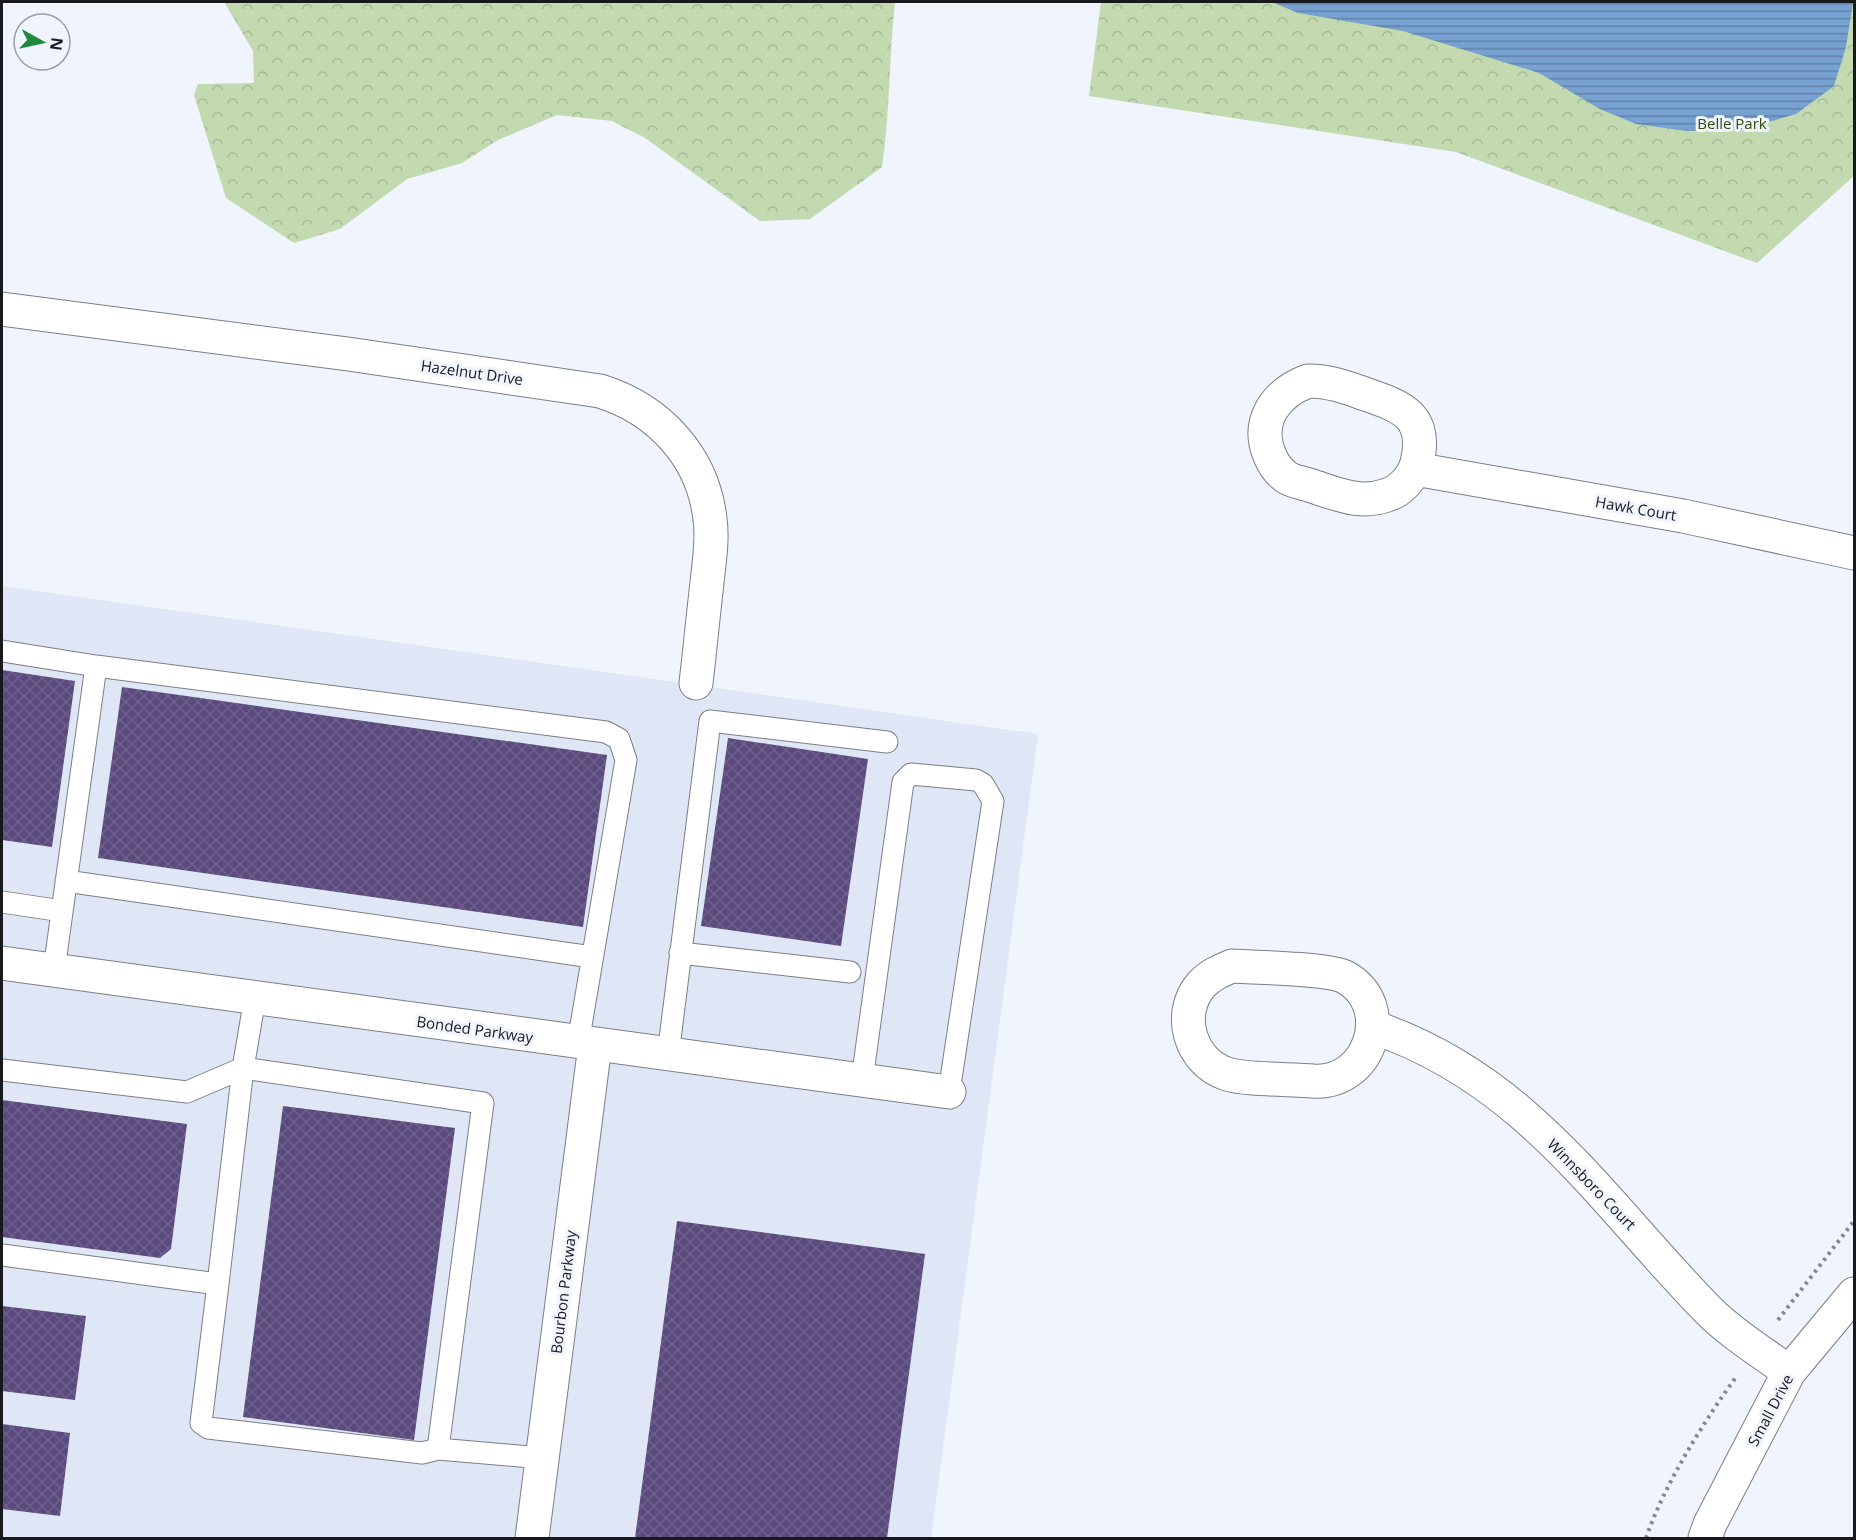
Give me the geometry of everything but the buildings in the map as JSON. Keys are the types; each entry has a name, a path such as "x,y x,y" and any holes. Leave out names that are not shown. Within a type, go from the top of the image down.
{"street":[{"name":"Hazelnut Drive","path":"2,309 348,354 600,391 633,403 659,421 671,434 693,465 708,504 711,545 696,683"},
{"path":"1308,381 1325,381 1400,406 1412,417 1419,434 1420,451 1415,469 1405,484 1390,495 1373,500 1354,499 1286,478 1274,465 1266,448 1265,429 1269,412 1278,398 1292,387 1308,381"},
{"name":"Hawk Court","path":"1415,469 1683,516 1854,553"},
{"name":"Bonded Parkway","path":"2,963 949,1092"},
{"path":"1232,966 1344,976 1359,987 1369,1002 1373,1027 1372,1039 1364,1055 1353,1069 1337,1078 1319,1081 1228,1074 1212,1066 1198,1054 1190,1037 1188,1019 1191,1001 1201,985 1215,973 1232,966"},
{"name":"Winnsboro Court","path":"1373,1027 1438,1053 1469,1072 1521,1111 1612,1203 1710,1313 1789,1372"},
{"name":"Bourbon Parkway","path":"532,1539 586,1044"},
{"name":"Small Drive","path":"1706,1539 1710,1524 1789,1372 1854,1294"}],"lane":[{"path":"2,651 96,666 606,732 619,739 626,760 592,957 586,1044"},
{"path":"54,970 96,666"},
{"path":"668,1055 710,721 887,742"},
{"path":"862,1080 903,782 910,774 976,780 983,784 993,801 949,1092"},
{"path":"66,881 592,957"},
{"path":"2,902 62,911"},
{"path":"680,953 850,972"},
{"path":"255,998 243,1068 201,1423 208,1428 422,1454 438,1449 542,1458"},
{"path":"2,1070 187,1092 243,1068 483,1103 438,1449"},
{"path":"2,1255 218,1284"}],"shaded area":[{"path":"2,586 1038,734 931,1538 2,1538"}],"green space":[{"path":"224,2 895,2 882,167 810,219 760,221 645,138 612,121 557,115 498,140 462,163 407,179 340,229 294,243 226,198 194,95 198,84 254,83 253,51"},
{"name":"Belle Park","path":"1101,2 1854,2 1854,176 1757,263 1456,152 1089,96"}],"water":[{"path":"1272,2 1853,2 1846,47 1834,86 1796,114 1745,129 1687,131 1636,124 1600,109 1539,73 1403,31 1298,13"}]}
